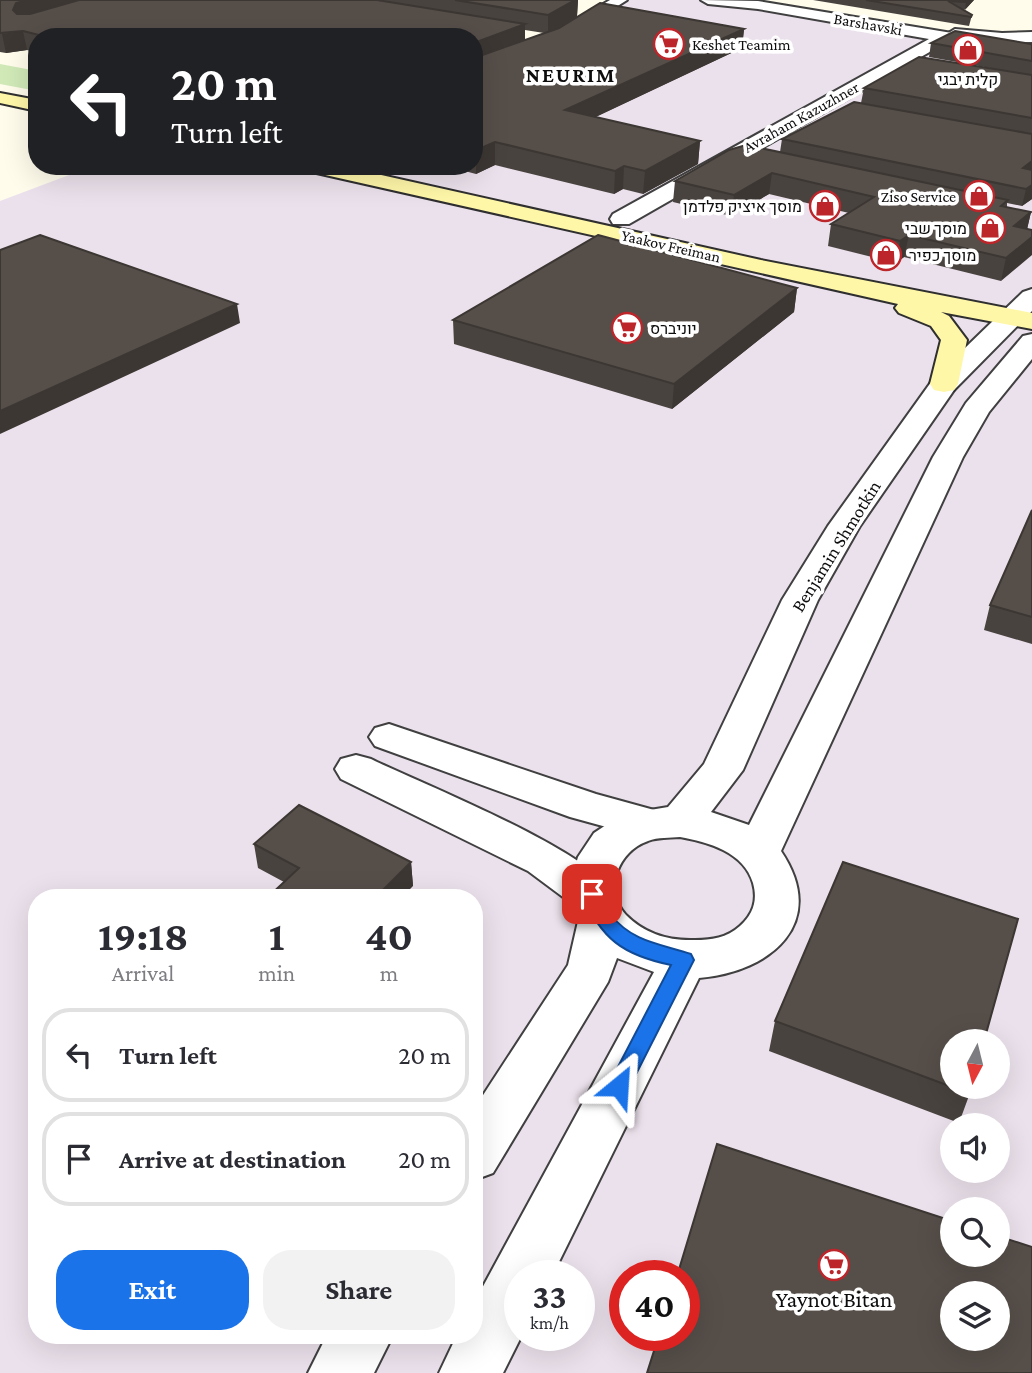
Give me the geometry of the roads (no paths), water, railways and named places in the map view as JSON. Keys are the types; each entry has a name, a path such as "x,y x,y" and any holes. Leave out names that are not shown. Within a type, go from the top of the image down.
{"main road":[{"path":"0,84 28,89"},
{"path":"0,98 28,104"},
{"name":"Yaakov Freiman","path":"353,175 859,290 1028,313"},
{"name":"Yaakov Freiman","path":"425,175 898,278 1028,313"},
{"path":"859,290 940,321 954,340 944,384"}],"street":[{"path":"483,57 534,38 597,0"},
{"path":"483,68 552,41 583,25 620,0"},
{"name":"Barshavski","path":"708,0 758,5 950,35"},
{"name":"Barshavski","path":"740,0 950,35"},
{"path":"950,35 1002,38 1031,45"},
{"name":"Avraham Kazuzhner","path":"621,219 950,35"},
{"path":"902,60 928,65"},
{"path":"825,104 851,109"},
{"path":"736,154 763,159"},
{"path":"758,852 948,457 1028,313"},
{"name":"Benjamin Shmotkin","path":"665,823 722,770 800,600 844,526 944,384 1028,313"},
{"path":"356,769 544,860 597,906 622,938 651,953 684,960 715,958 742,950 763,935 776,915 779,893 773,872 758,852 737,837 710,826 665,823 585,806 389,737"},
{"path":"483,1142 591,968 597,906 593,870 604,850 624,834 665,823"},
{"path":"529,1260 684,960"},
{"path":"470,1373 504,1308"},
{"path":"339,1373 357,1344"}],"place":[{"name":"Keshet Teamim","path":"669,44"},
{"name":"קלית יבגי","path":"968,50"},
{"name":"Ziso Service","path":"979,196"},
{"name":"מוסך איציק פלדמן","path":"825,206"},
{"name":"מוסך שבי","path":"990,228"},
{"name":"מוסך כפיר","path":"886,255"},
{"name":"יוניברס","path":"627,328"},
{"name":"Yaynot Bitan","path":"834,1265"}],"district":[{"name":"NEURIM","path":"571,75"}]}
